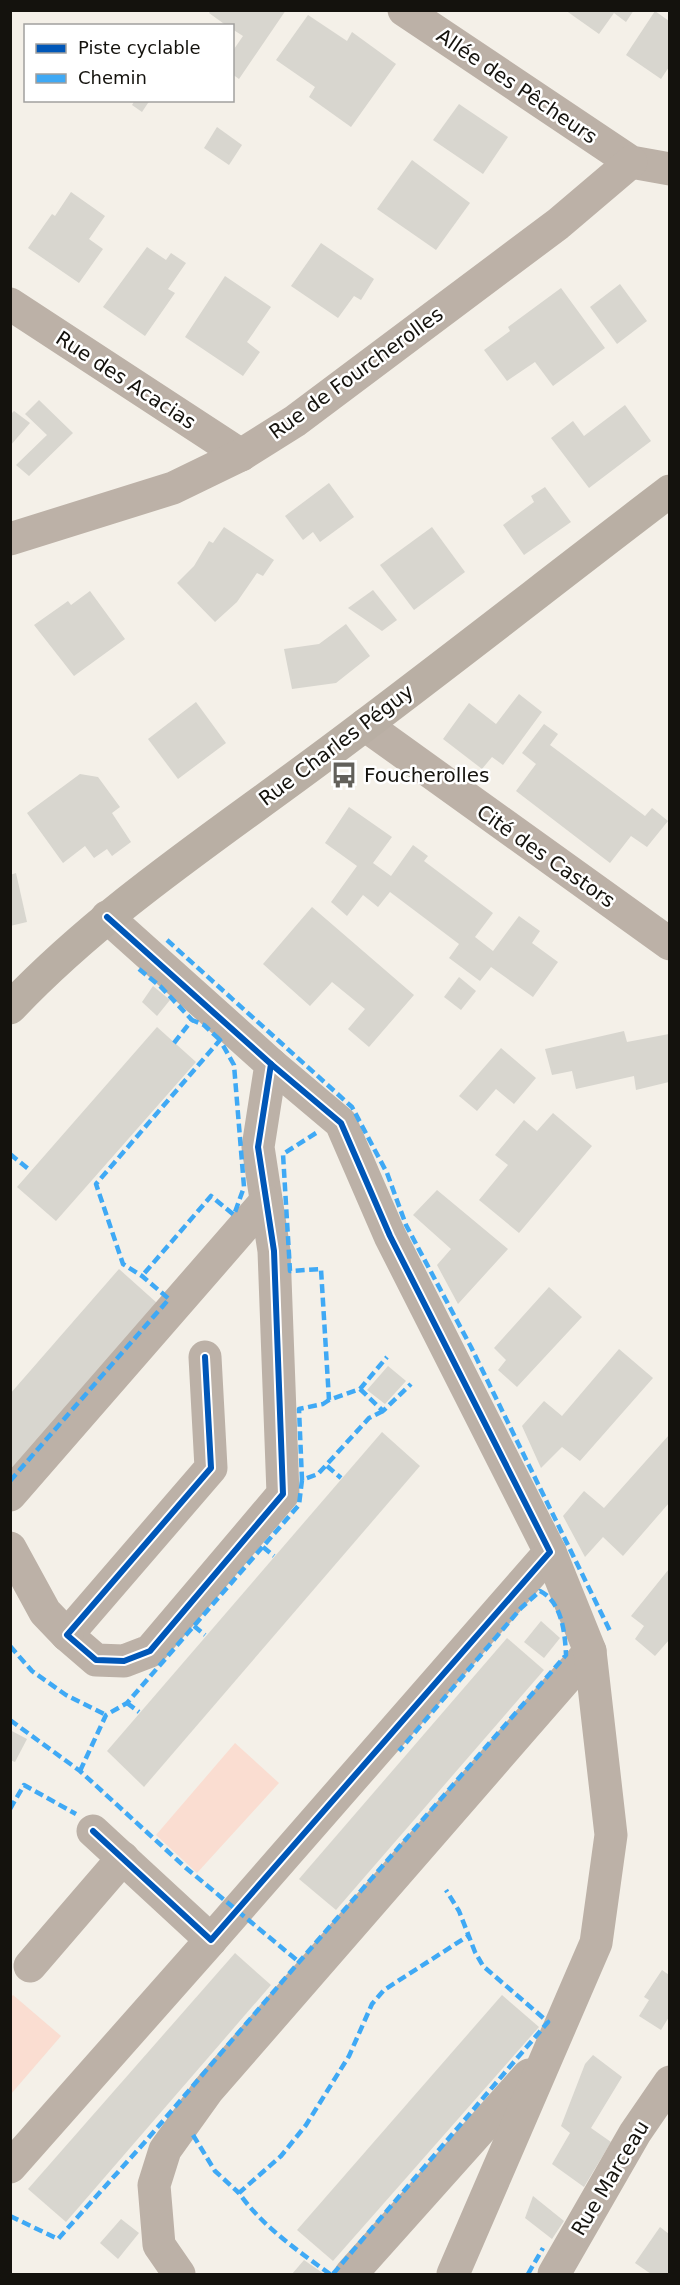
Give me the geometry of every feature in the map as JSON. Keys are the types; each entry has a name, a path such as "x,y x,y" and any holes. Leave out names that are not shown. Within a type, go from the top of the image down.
{"street":[{"name":"Allée des Pêcheurs","path":"404,10 631,162"},
{"path":"631,162 669,169"},
{"name":"Rue de Fourcherolles","path":"10,539 173,488 241,455 294,421 558,224 631,162"},
{"name":"Rue des Acacias","path":"10,304 241,455"},
{"name":"Rue Charles Péguy","path":"10,1008 34,982 107,917 365,725 669,491"},
{"name":"Cité des Castors","path":"365,725 669,945"},
{"path":"107,917 271,1064 341,1123 390,1236 550,1552 590,1652 611,1835 596,1943 453,2274"},
{"path":"10,1548 45,1612 67,1635 96,1660 124,1661 150,1651 282,1494 273,1251 258,1147 271,1064"},
{"path":"10,1495 266,1201"},
{"path":"67,1635 211,1468 205,1357"},
{"path":"10,2167 211,1941 550,1552"},
{"path":"179,2274 159,2245 154,2185 165,2150 208,2090 590,1652"},
{"path":"93,1832 211,1941"},
{"path":"30,1966 123,1858"},
{"path":"351,2274 549,2054"},
{"name":"Rue Marceau","path":"554,2274 635,2133 669,2082"}],"shaded area":[{"path":"235,1743 279,1783 197,1873 156,1835"},
{"path":"13,1995 61,2036 11,2094 10,1998"}],"building":[{"path":"211,10 286,10 239,79 234,75 234,49 243,36 234,30 234,24 224,24 209,13"},
{"path":"565,10 634,10 626,22 614,13 599,34"},
{"path":"655,11 669,21 669,67 661,79 626,55"},
{"path":"308,15 347,41 352,32 396,64 351,127 309,97 315,87 276,60"},
{"path":"134,102 149,102 142,112 132,105"},
{"path":"459,104 508,137 483,174 433,140"},
{"path":"217,127 242,145 229,165 204,148"},
{"path":"412,160 470,203 436,250 377,209"},
{"path":"71,192 105,216 89,239 103,249 79,283 28,248 52,214 55,216"},
{"path":"321,243 374,279 361,300 354,296 338,318 291,286"},
{"path":"147,247 166,260 171,253 186,263 168,289 175,293 145,336 103,307"},
{"path":"225,276 271,307 247,342 260,352 243,376 185,337"},
{"path":"620,284 647,321 617,344 590,307"},
{"path":"561,288 605,348 553,386 535,362 507,381 484,350 510,331 508,327"},
{"path":"39,400 73,433 29,476 16,465 47,435 25,414"},
{"path":"625,405 651,441 589,488 551,438 573,421 584,436"},
{"path":"14,411 30,423 10,446 10,415"},
{"path":"329,483 354,517 320,542 313,532 303,540 285,516"},
{"path":"545,487 571,522 524,555 503,525 534,502 531,496"},
{"path":"224,527 274,560 263,576 257,573 237,602 215,622 177,583 194,566 209,541 213,543"},
{"path":"432,527 465,572 414,610 380,565"},
{"path":"373,590 397,620 382,631 348,608"},
{"path":"90,591 125,639 74,676 34,625 68,601 71,605"},
{"path":"346,624 370,656 336,683 292,689 284,649 319,644"},
{"path":"519,694 542,712 503,765 492,757 482,769 443,739 469,703 496,724"},
{"path":"196,702 226,743 178,779 148,739"},
{"path":"544,724 558,734 550,745 645,816 652,808 668,821 647,847 631,836 610,863 516,791 536,764 522,753"},
{"path":"80,774 98,777 120,807 112,813 131,842 112,856 107,849 94,858 85,846 63,863 27,813"},
{"path":"349,807 392,837 373,863 391,876 413,845 428,856 424,861 493,913 475,937 493,951 519,916 540,931 532,943 558,962 533,997 491,967 480,981 449,958 459,944 390,892 378,907 363,895 347,916 331,902 357,866 325,843"},
{"path":"16,873 27,922 10,926 10,875"},
{"path":"312,907 414,995 369,1047 348,1029 365,1009 332,982 310,1006 263,964"},
{"path":"459,977 476,991 461,1010 444,997"},
{"path":"153,986 170,1000 157,1016 142,1002"},
{"path":"157,1027 196,1062 56,1221 17,1187"},
{"path":"624,1031 627,1042 669,1034 669,1082 636,1090 634,1076 576,1089 572,1071 552,1075 545,1049"},
{"path":"501,1048 536,1078 514,1104 496,1089 477,1111 459,1096"},
{"path":"553,1113 592,1146 519,1233 479,1200 508,1165 495,1155 524,1120 537,1131"},
{"path":"437,1190 508,1249 458,1304 437,1265 451,1249 413,1215"},
{"path":"119,1269 157,1303 10,1472 10,1394"},
{"path":"549,1287 582,1317 517,1387 498,1370 506,1360 494,1348"},
{"path":"619,1349 653,1378 580,1461 562,1447 541,1468 522,1426 544,1401 562,1416"},
{"path":"388,1366 406,1381 385,1404 367,1390"},
{"path":"382,1432 420,1466 144,1787 107,1751"},
{"path":"669,1435 669,1503 623,1556 603,1537 585,1557 563,1516 584,1491 604,1508"},
{"path":"669,1569 669,1640 655,1656 635,1639 644,1626 631,1616"},
{"path":"541,1621 560,1638 544,1658 524,1642"},
{"path":"507,1638 544,1670 336,1910 299,1879"},
{"path":"10,1730 27,1739 15,1762 10,1760"},
{"path":"235,1953 271,1985 66,2222 28,2189"},
{"path":"662,1970 669,1975 669,2017 661,2030 639,2016 649,2000 644,1997"},
{"path":"502,1995 539,2027 333,2261 297,2230"},
{"path":"593,2055 622,2077 591,2128 611,2142 584,2187 552,2164 570,2133 561,2126 585,2064"},
{"path":"533,2196 564,2221 552,2239 525,2218"},
{"path":"121,2219 139,2233 118,2259 100,2243"},
{"path":"660,2227 669,2234 669,2274 651,2274 635,2263"},
{"path":"304,2260 324,2274 292,2274"}],"marked path":[{"path":"167,940 352,1107 387,1173 406,1225 471,1347 611,1633"},
{"path":"139,969 161,987 192,1020"},
{"path":"174,1043 192,1020 204,1025 220,1040"},
{"path":"10,1481 169,1299 142,1276 123,1264 96,1184 220,1040 234,1065 244,1187 234,1215 211,1196 142,1276"},
{"path":"316,1133 283,1154 290,1271 321,1269 329,1400 360,1389 387,1357"},
{"path":"10,1154 31,1171"},
{"path":"360,1389 383,1411 411,1384"},
{"path":"329,1400 323,1404 299,1409 302,1480 318,1474 369,1418 383,1411"},
{"path":"327,1466 341,1478"},
{"path":"80,1771 106,1715 127,1703 299,1505 302,1480"},
{"path":"263,1547 274,1556"},
{"path":"10,2216 58,2239 144,2143 566,1655 561,1619 558,1610 547,1596 540,1591 521,1608 399,1751"},
{"path":"194,1626 205,1635"},
{"path":"10,1646 32,1671 66,1695 106,1715"},
{"path":"127,1703 139,1712"},
{"path":"10,1720 80,1771 186,1868 299,1962"},
{"path":"10,1809 24,1785 76,1814"},
{"path":"333,2274 548,2022 483,1966 459,1911 446,1890"},
{"path":"330,2274 269,2227 239,2193 281,2156 306,2125 349,2056 372,2004 384,1990 468,1936"},
{"path":"193,2135 215,2171 239,2193"},
{"path":"528,2274 543,2248"}],"cycle path":[{"path":"107,917 271,1064 258,1147 274,1251 283,1494 150,1651 124,1661 96,1660 67,1635 211,1468 205,1357"},
{"path":"93,1831 211,1940 550,1552 390,1236 341,1123 271,1064"}],"place":[{"name":"Foucherolles","path":"344,775"}]}
